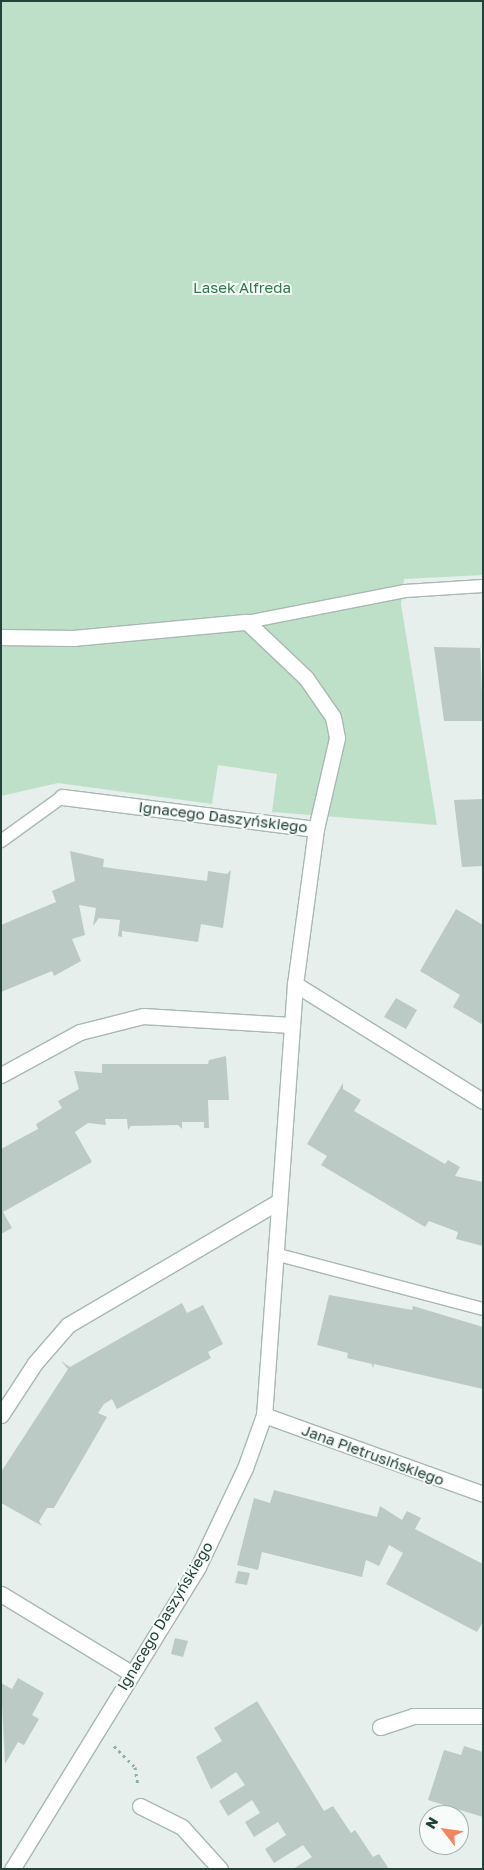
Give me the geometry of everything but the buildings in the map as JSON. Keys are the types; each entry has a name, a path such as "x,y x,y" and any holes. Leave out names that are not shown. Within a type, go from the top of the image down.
{"street":[{"path":"1,637 72,638 247,622 306,678 333,717 337,738 316,828"},
{"name":"Ignacego Daszyńskiego","path":"12,1869 198,1567 245,1468 264,1415 291,1025 316,828 62,797"},
{"path":"295,984 483,1100"},
{"path":"1,1075 80,1032 143,1016 291,1025"},
{"path":"1,1415 35,1363 68,1325 278,1202"},
{"name":"Jana Pietrusińskiego","path":"264,1415 483,1494"},
{"path":"1,1594 132,1673"},
{"path":"380,1727 413,1716 483,1716"},
{"path":"140,1806 182,1827 220,1869"}],"lane":[{"path":"247,622 406,591 483,586"},
{"path":"1,841 62,797"},
{"path":"275,1254 483,1309"}],"path":[{"path":"108,1740 135,1767"}],"green space":[{"name":"Lasek Alfreda","path":"1,1 483,1 483,575 404,579 401,604 437,825 272,812 277,774 218,765 212,804 58,783 1,796"}]}
